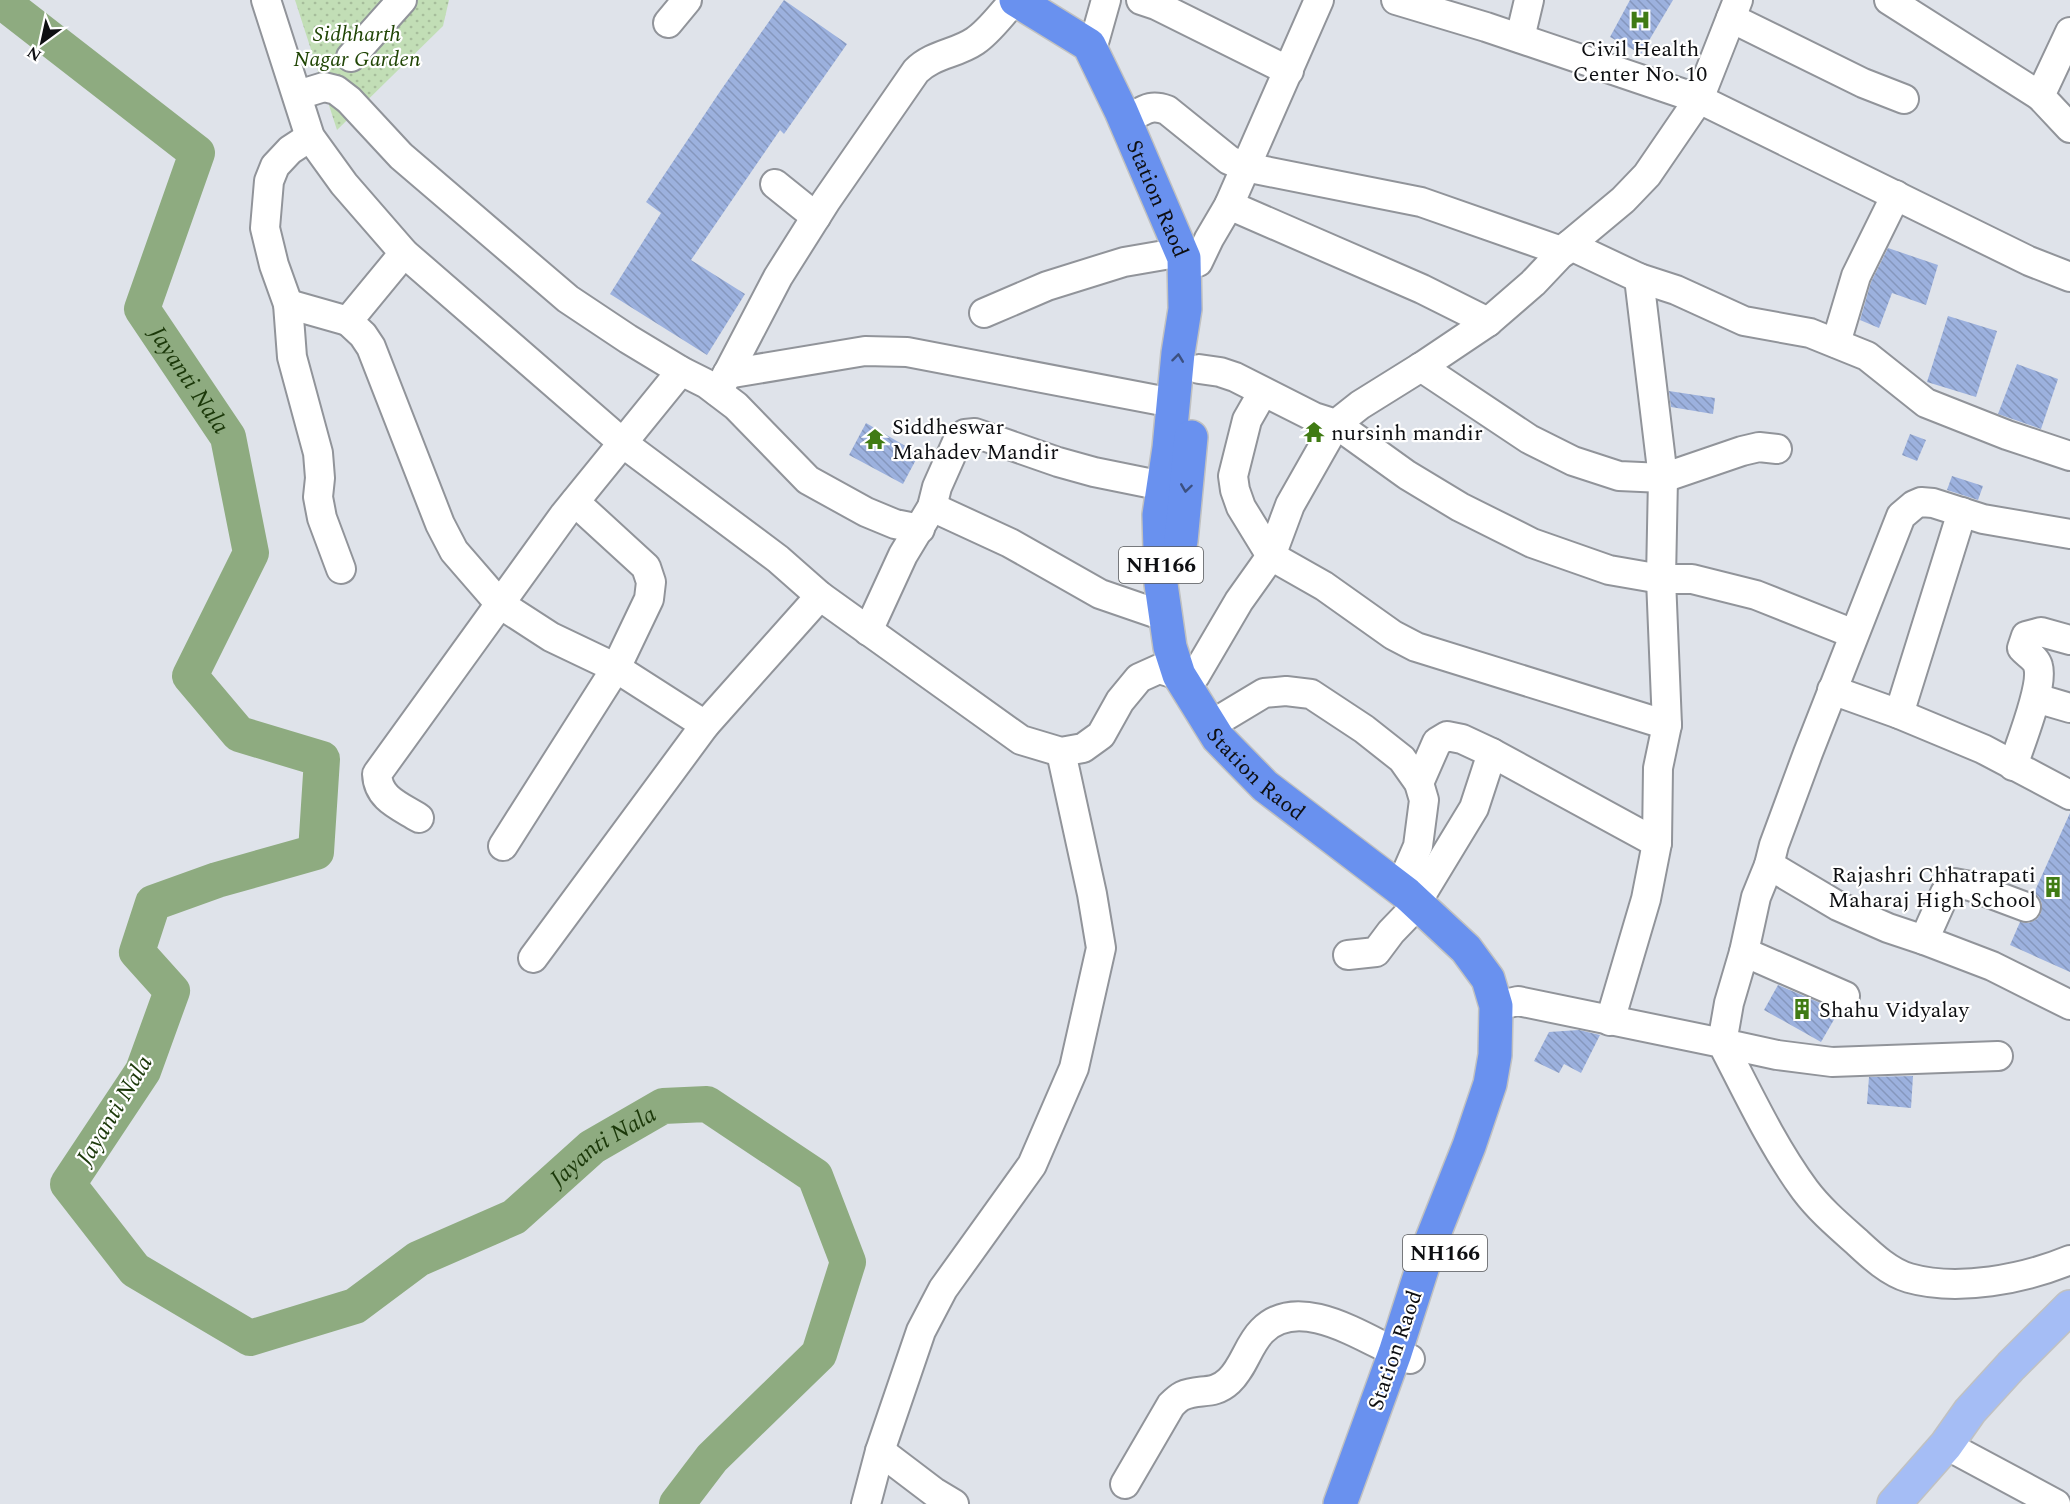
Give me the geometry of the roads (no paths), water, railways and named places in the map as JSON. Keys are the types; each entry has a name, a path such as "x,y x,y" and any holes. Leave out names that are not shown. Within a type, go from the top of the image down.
{"highway":[{"name":"Station Raod","path":"1016,0 1089,45 1190,257 1185,258 1185,309 1159,515 1161,584 1170,647 1187,675 1218,738 1265,786 1362,858 1416,891"},
{"name":"NH166","path":"1039,0 1095,39 1135,115 1190,257 1201,334 1182,513 1178,593 1187,675 1219,720 1271,775 1318,805 1494,958 1506,976 1507,1003"},
{"name":"Station Raod","path":"1340,1504 1403,1356 1430,1244 1469,1146 1490,1084 1507,1003"},
{"name":"NH166","path":"1360,1504 1403,1356"}],"main road":[{"path":"1894,1504 1946,1445 1970,1411 2070,1307"}],"street":[{"path":"266,0 310,136 344,184 404,253 624,444 778,559 820,596 1022,740 1061,752 1083,748 1101,735 1120,701 1139,678 1159,669 1187,675 1271,556 1290,505 1336,424 1360,405 1421,368 1488,322 1533,284 1567,249 1623,200 1647,175 1699,99 1734,9 1863,83 1904,99"},
{"path":"351,57 402,0"},
{"path":"668,23 687,0"},
{"path":"722,383 778,277 916,70 925,62 976,41 1016,0"},
{"path":"1095,39 1106,0"},
{"path":"1141,0 1156,5 1289,71"},
{"path":"984,313 1047,286 1124,262 1190,257 1209,239 1230,205 1319,0"},
{"path":"1396,0 1520,38 1699,99 2029,261 2070,277"},
{"path":"1520,38 1529,0"},
{"path":"1888,0 2040,96 2070,128"},
{"path":"2040,96 2070,32"},
{"path":"298,95 324,87 336,90 349,100 401,156 568,299 628,339 707,384 722,383 864,351 907,352 1173,403"},
{"path":"1135,115 1149,106 1158,106 1167,110 1229,160 1245,167 1421,202 1567,249 1676,290 1744,321 1810,333 1867,356 1926,403 2007,435 2070,456"},
{"path":"310,136 290,150 275,166 269,181 265,228 274,266 288,304 292,357 318,453 320,478 318,497 327,535 341,569"},
{"path":"775,184 816,217"},
{"path":"1836,343 1856,276 1896,195"},
{"path":"1230,205 1422,289 1488,322"},
{"path":"348,321 404,253"},
{"path":"1610,1021 1646,900 1657,843 1658,768 1667,725 1661,579 1663,478 1639,278"},
{"path":"288,304 348,321 363,335 371,347 444,533 454,551 500,604 551,637 616,668 705,725"},
{"path":"1421,368 1529,439 1573,461 1619,476 1663,478 1742,451 1759,447 1778,448"},
{"path":"1199,369 1220,372 1314,417 1336,424 1415,481 1460,507 1532,543 1609,570 1661,579 1692,579 1755,595 1854,634"},
{"path":"419,818 385,798 377,786 376,774 575,502 681,371"},
{"path":"722,383 736,406 808,480 866,512 895,524 926,518 1010,543 1100,594 1161,615 1167,620"},
{"path":"1263,392 1247,420 1233,476 1241,507 1271,556 1324,586 1394,635 1416,647 1667,725"},
{"path":"868,632 903,555 926,518 957,442 965,434 975,433 1094,472 1163,486"},
{"path":"503,846 616,668 649,598 651,582 646,567 575,502"},
{"path":"2070,534 1983,519 1933,503 1922,502 1907,510 1896,526 1832,690 1756,897 1744,952 1729,1003 1722,1043 1778,1149 1806,1191 1822,1210 1880,1263 1907,1278 1958,1284 1996,1281 2070,1260"},
{"path":"1899,714 1962,512"},
{"path":"533,958 705,725 820,596"},
{"path":"2013,766 2036,698 2038,666 2022,648 2026,636 2041,632 2070,640"},
{"path":"1832,690 1899,714 1983,749 2070,795"},
{"path":"1219,720 1264,693 1286,691 1311,694 1364,729 1402,759 1419,783 1424,800 1416,891"},
{"path":"2036,698 2070,708"},
{"path":"1419,783 1437,742 1447,736 1492,753 1657,843"},
{"path":"866,1504 880,1451 921,1331 943,1289 1032,1165 1074,1068 1101,948 1092,894 1061,752"},
{"path":"1348,955 1376,952 1391,932 1416,891 1457,837 1474,808 1492,753"},
{"path":"1422,824 1457,837"},
{"path":"1769,865 1838,906 1888,928 1992,966 2070,1005"},
{"path":"1924,940 1945,893 1954,883 1970,886 2026,907"},
{"path":"1744,952 1845,996"},
{"path":"1507,1003 1610,1021 1777,1055 1832,1062 1998,1056"},
{"path":"1125,1484 1171,1405 1181,1396 1212,1392 1232,1379 1259,1333 1269,1324 1280,1319 1309,1316 1358,1333 1403,1356"},
{"path":"1946,1445 2056,1504"},
{"path":"880,1451 934,1492 954,1504"}],"waterway":[{"name":"Jayanti Nala","path":"0,0 197,153 142,309 228,437 251,553 190,676 239,734 322,759 316,852 217,880 153,903 137,952 172,991 143,1071 68,1184 135,1270 250,1338 355,1306 418,1259 514,1217 592,1147 663,1106 707,1104 815,1176 848,1262 819,1354 712,1458 677,1504"}],"place":[{"name":"Civil Health Center No. 10","path":"1640,20"},
{"name":"nursinh mandir","path":"1314,432"},
{"name":"Siddheswar Mahadev Mandir","path":"875,439"},
{"name":"Rajashri Chhatrapati Maharaj High School","path":"2053,887"},
{"name":"Shahu Vidyalay","path":"1802,1009"}],"park label":[{"name":"Sidhharth Nagar Garden","path":"357,46"}]}
